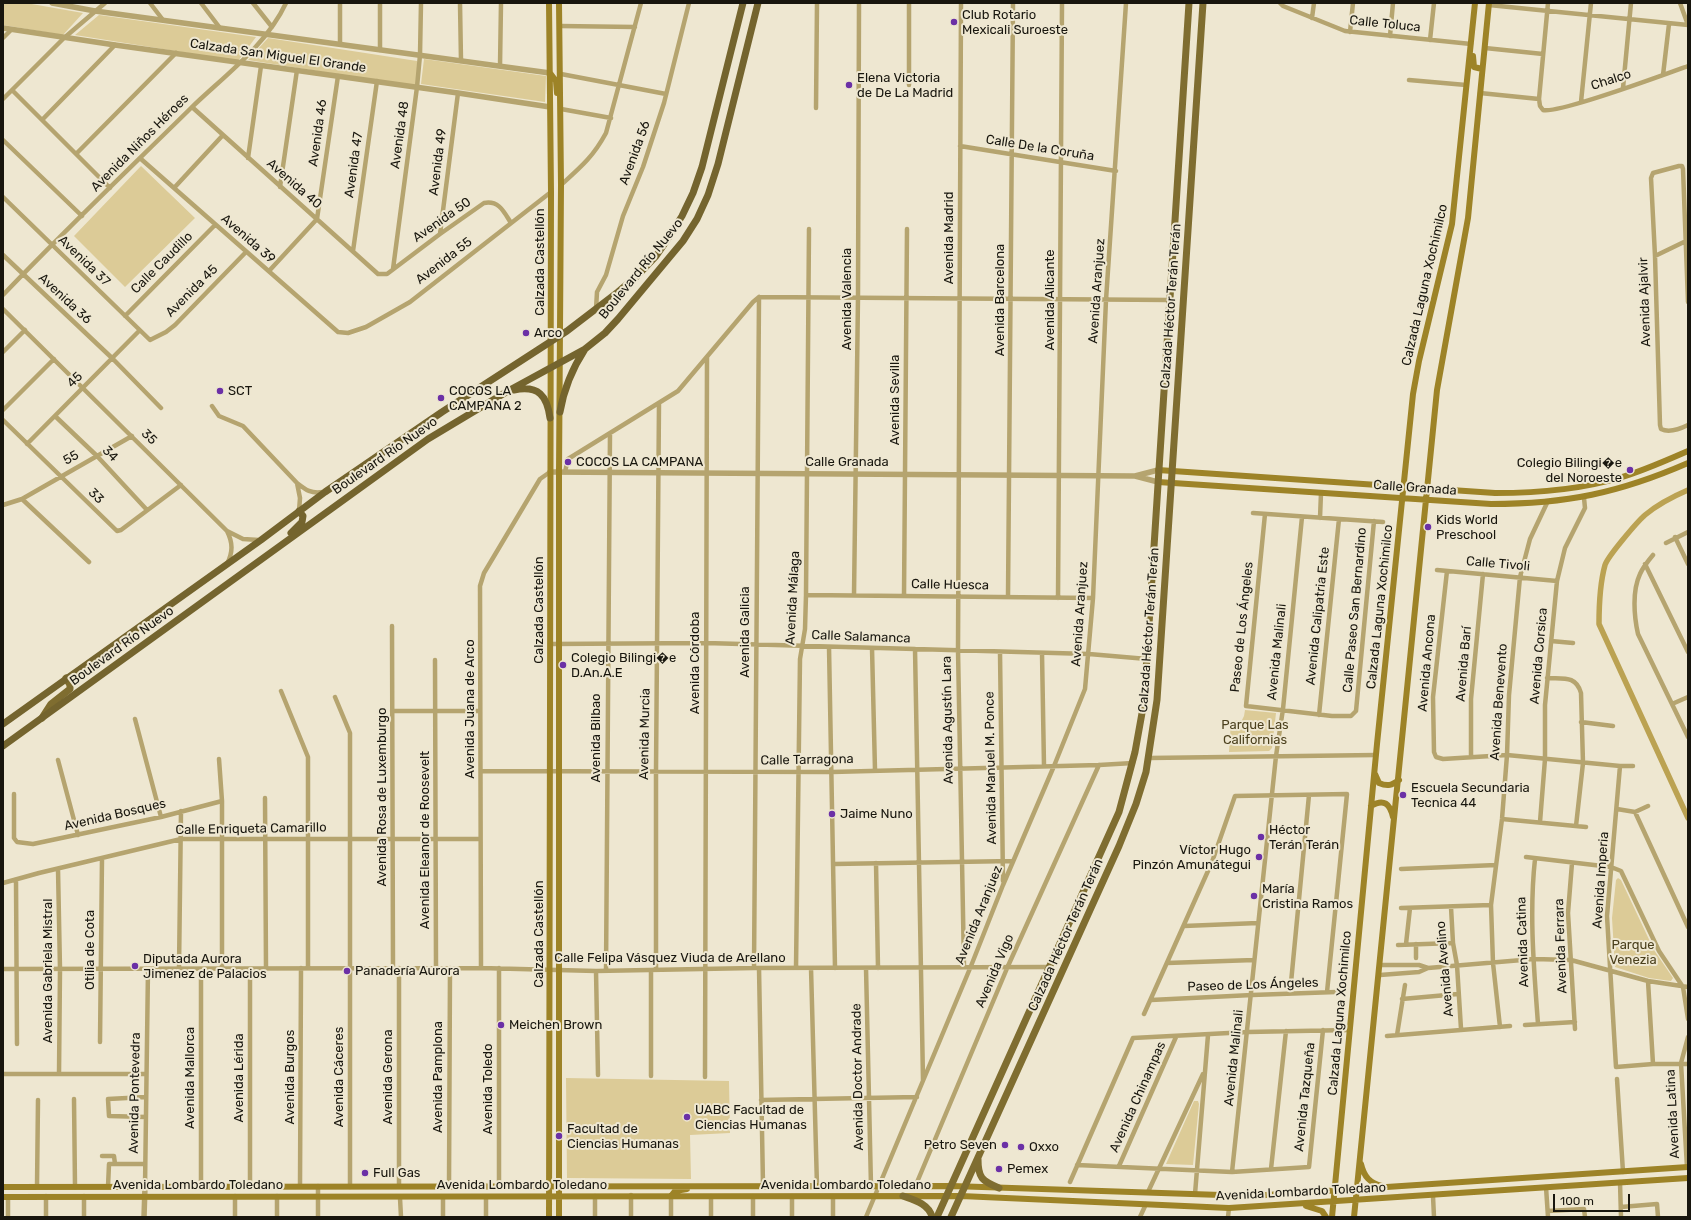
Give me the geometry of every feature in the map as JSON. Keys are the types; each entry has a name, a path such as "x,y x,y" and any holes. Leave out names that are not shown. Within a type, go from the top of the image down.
{"highway":[{"name":"Boulevard Río Nuevo","path":"3,724 261,540 325,492 436,416 560,335 596,309 637,276 656,256 682,216 693,193 702,167 743,3"},
{"name":"Boulevard Río Nuevo","path":"3,746 428,439 508,391 586,349 618,319 683,241 697,219 708,195 718,164 758,3"},
{"path":"560,412 566,385 586,349"},
{"path":"508,391 521,389 536,391 547,402 550,418"},
{"path":"286,542 302,522 303,516 299,511"}],"main road":[{"name":"Calzada Castellón","path":"549,3 551,192 549,1217"},
{"name":"Calzada Castellón","path":"559,3 561,74 560,412 562,472 560,644 559,1217"},
{"name":"Calzada Héctor Terán Terán","path":"937,1217 948,1196 1048,966 1119,812 1133,763 1144,702 1189,3"},
{"name":"Calzada Héctor Terán Terán","path":"951,1217 1119,846 1136,804 1149,758 1157,700 1170,484 1203,3"},
{"name":"Calzada Laguna Xochimilco","path":"1332,1217 1376,755 1416,377 1452,219 1475,3"},
{"name":"Calzada Laguna Xochimilco","path":"1354,1217 1380,975 1439,378 1468,218 1489,4"},
{"path":"1474,15 1476,27 1473,64 1475,68 1482,69"},
{"path":"550,73 556,81 561,106"},
{"path":"550,155 561,156"},
{"name":"Calle Granada","path":"1158,470 1495,493 1543,492 1592,485 1620,478 1646,469 1688,451"},
{"name":"Calle Granada","path":"1158,482 1170,484 1491,504 1547,503 1584,498 1642,482 1688,463"},
{"path":"40,719 51,704 70,689 70,685 66,678"},
{"path":"1375,774 1379,783 1385,786 1391,785 1399,780"},
{"path":"1371,806 1377,802 1384,803 1391,808 1394,823"},
{"path":"978,1157 979,1174 982,1180 999,1188"},
{"path":"1360,1159 1365,1176 1370,1181 1386,1187"},
{"name":"Avenida Lombardo Toledano","path":"3,1187 704,1185 964,1186 1251,1196 1687,1167"},
{"path":"1601,1183 1603,1178 1607,1176 1623,1172"},
{"path":"1548,1187 1573,1182 1576,1179 1577,1174"},
{"name":"Avenida Lombardo Toledano","path":"5,1197 277,1196 400,1198 559,1196 961,1196 1229,1208 1356,1201 1688,1178"},
{"path":"672,1196 673,1192 677,1190 696,1188 704,1185"},
{"path":"734,1196 759,1193 762,1191 763,1185"},
{"path":"631,1196 638,1193 655,1192 659,1186"},
{"path":"21,1187 21,1196"},
{"path":"1189,1206 1195,1194"},
{"path":"903,1196 921,1203 931,1213 932,1217"},
{"path":"1299,1204 1316,1208 1322,1211 1326,1217"}],"street":[{"name":"Calzada San Miguel El Grande","path":"52,3 95,11 550,73"},
{"path":"3,99 64,38 105,3"},
{"path":"150,3 163,20"},
{"path":"201,3 220,28"},
{"path":"253,3 272,27"},
{"name":"Avenida Niños Héroes","path":"3,295 192,107 239,63 267,34 286,3"},
{"path":"340,3 340,44"},
{"path":"380,3 380,50"},
{"name":"Avenida 48","path":"393,269 417,87 420,55 421,3"},
{"path":"460,3 460,61"},
{"path":"500,66 501,3"},
{"path":"561,184 587,162 597,150 606,133 641,3"},
{"name":"Avenida 56","path":"596,309 597,292 606,275 623,216 643,167 666,94 689,3"},
{"path":"816,108 817,3"},
{"name":"Avenida Valencia","path":"854,595 858,297 859,3"},
{"path":"909,3 909,85"},
{"name":"Avenida Madrid","path":"958,474 961,3"},
{"name":"Avenida Barcelona","path":"1008,597 1013,3"},
{"name":"Avenida Alicante","path":"1058,598 1062,3"},
{"name":"Avenida Aranjuez","path":"866,1217 1085,689 1093,598 1106,300 1116,171 1126,3"},
{"name":"Calle Toluca","path":"1280,3 1283,6 1350,32 1471,44"},
{"path":"1312,18 1314,3"},
{"path":"1350,32 1353,3"},
{"path":"1390,36 1393,3"},
{"path":"1430,40 1434,3"},
{"path":"1480,93 1539,99 1548,3"},
{"path":"1581,102 1591,3"},
{"path":"1623,88 1631,3"},
{"path":"1489,4 1688,25 1680,3"},
{"path":"1663,75 1668,24"},
{"path":"560,26 635,27"},
{"name":"Calzada San Miguel El Grande","path":"3,28 550,107"},
{"path":"3,38 11,30"},
{"path":"42,120 115,45"},
{"path":"1484,48 1543,54"},
{"path":"76,154 176,53"},
{"path":"248,158 261,66"},
{"name":"Chalco","path":"1539,99 1541,108 1549,110 1581,102 1688,66"},
{"path":"280,187 297,70"},
{"path":"561,74 620,84 666,94"},
{"name":"Avenida 46","path":"317,219 338,76"},
{"path":"1409,80 1466,85"},
{"name":"Avenida 47","path":"353,251 377,81"},
{"path":"12,90 110,188"},
{"name":"Avenida 49","path":"440,234 458,93"},
{"path":"561,106 611,118"},
{"name":"Avenida 40","path":"192,107 378,274 383,275"},
{"path":"174,188 223,135"},
{"path":"3,140 82,216"},
{"name":"Calle De la Coruña","path":"960,146 1116,171"},
{"name":"Avenida 39","path":"141,158 215,225 338,332 343,333"},
{"name":"Avenida Ajalvir","path":"1687,241 1682,166 1679,166 1651,175 1661,429 1672,430 1688,425"},
{"name":"Avenida 55","path":"343,333 348,333 366,327 410,302 551,192"},
{"name":"Avenida 37","path":"3,197 139,331 150,340"},
{"name":"Avenida 50","path":"383,275 484,203 496,203 499,205 511,222"},
{"path":"269,272 317,219"},
{"name":"Calle Caudillo","path":"125,316 215,225"},
{"name":"Avenida Málaga","path":"796,968 800,660 805,630 806,595 809,229"},
{"name":"Avenida Sevilla","path":"904,596 907,229"},
{"path":"1655,256 1687,241 1688,302"},
{"name":"Avenida 45","path":"150,340 166,332 175,325 246,252"},
{"name":"Avenida 36","path":"3,255 112,358 161,408"},
{"path":"562,472 568,459 683,386 753,302 759,297 1169,300"},
{"name":"Avenida Galicia","path":"759,297 755,772 757,968 763,1185"},
{"name":"35","path":"3,309 227,531 243,539 261,540"},
{"path":"3,352 25,330"},
{"name":"45","path":"27,444 139,331"},
{"name":"Avenida Córdoba","path":"705,1077 708,472 707,357"},
{"path":"3,410 54,359"},
{"name":"Avenida Murcia","path":"651,1076 656,771 658,403"},
{"path":"212,406 219,416 244,426 297,483 311,492 325,492"},
{"name":"34","path":"55,416 97,456 147,510"},
{"name":"33","path":"3,420 117,531 181,485"},
{"name":"Avenida Bilbao","path":"606,971 606,770 610,433"},
{"name":"55","path":"22,499 132,436"},
{"name":"Calle Granada","path":"1135,476 1158,470"},
{"name":"Calle Granada","path":"550,472 1098,475 1135,476 1158,482"},
{"name":"Avenida Juana de Arco","path":"480,968 481,580 540,479 550,472"},
{"name":"Avenida Agustín Lara","path":"958,474 959,768 964,966"},
{"path":"297,483 300,498 299,511"},
{"path":"1320,518 1321,493"},
{"name":"Avenida Corsica","path":"1540,822 1545,759 1545,705 1557,581 1565,548 1585,508 1584,498"},
{"path":"3,505 22,499 89,562"},
{"name":"Avenida Benevento","path":"1500,1027 1493,963 1491,905 1502,819 1507,755 1509,695 1520,577 1530,539 1547,503"},
{"name":"Calle Paseo San Bernardino","path":"1253,513 1374,521 1355,714"},
{"name":"Paseo de Los Ángeles","path":"1265,514 1246,703 1249,707 1283,709 1319,715 1342,717 1355,714"},
{"name":"Avenida Malinali","path":"1232,1172 1252,995 1254,960 1276,756 1283,709 1302,517"},
{"name":"Avenida Calipatria Este","path":"1319,715 1339,519"},
{"path":"1374,521 1383,522"},
{"path":"226,564 232,548 231,539 227,531"},
{"path":"1666,543 1675,537 1688,532"},
{"path":"1675,537 1688,564"},
{"path":"1653,555 1645,564 1640,573 1635,593 1636,625 1638,634 1688,737"},
{"path":"1645,564 1688,652"},
{"name":"Calle Tivoli","path":"1437,570 1557,581"},
{"name":"Avenida Ancona","path":"1447,571 1433,697 1434,752 1436,757 1442,759 1471,756"},
{"name":"Avenida Barí","path":"1471,756 1471,699 1483,574"},
{"name":"Calle Huesca","path":"806,595 1093,598"},
{"name":"Avenida Rosa de Luxemburgo","path":"392,626 393,968"},
{"path":"1551,641 1573,643"},
{"name":"Calle Salamanca","path":"550,644 706,643 1089,654 1147,659"},
{"path":"830,647 836,968"},
{"path":"872,648 875,770"},
{"path":"915,649 923,1082"},
{"name":"Avenida Manuel M. Ponce","path":"1000,652 1003,885"},
{"path":"1042,653 1044,766"},
{"name":"Avenida Eleanor de Roosevelt","path":"435,660 436,968"},
{"path":"1547,678 1569,679 1577,682 1581,693 1583,763 1576,826"},
{"path":"281,691 308,758 308,968"},
{"path":"1672,704 1688,696"},
{"name":"Avenida Cáceres","path":"334,697 350,733 350,1187"},
{"path":"392,711 480,711"},
{"path":"135,719 161,817"},
{"path":"1582,722 1613,726"},
{"path":"1149,758 1376,755"},
{"path":"1471,756 1507,755 1583,763 1634,766"},
{"path":"219,759 223,839 222,969"},
{"path":"58,760 78,836"},
{"name":"Calle Tarragona","path":"480,771 606,770 832,772 1133,763"},
{"name":"Avenida Vigo","path":"915,1187 1008,966 1099,765"},
{"name":"Avenida Imperia","path":"1620,766 1607,916 1616,1067 1653,1064"},
{"name":"Avenida Bosques","path":"14,794 14,838 17,842 34,844 78,836 222,801"},
{"name":"Paseo de Los Ángeles","path":"1347,794 1326,992 1151,1000 1212,862 1235,796 1309,795 1347,794"},
{"path":"1290,993 1309,795"},
{"path":"265,798 266,969"},
{"path":"1617,810 1635,812 1648,806"},
{"path":"180,969 181,811"},
{"path":"1635,812 1688,927"},
{"path":"1502,819 1586,827"},
{"name":"Calle Enriqueta Camarillo","path":"3,883 181,839 480,839"},
{"path":"1526,857 1611,867 1621,871 1660,951 1686,987 1688,1019"},
{"name":"Otilia de Cota","path":"100,1042 102,858"},
{"name":"Avenida Catina","path":"1535,858 1532,889 1538,1024"},
{"path":"834,864 1013,861"},
{"path":"876,863 878,968"},
{"name":"Avenida Ferrara","path":"1572,863 1568,913 1575,1029"},
{"path":"1401,869 1496,866"},
{"name":"Avenida Gabriela Mistral","path":"58,869 60,969 59,1074"},
{"path":"16,880 17,1044"},
{"path":"1401,908 1491,905"},
{"name":"Avenida Avelino","path":"1451,907 1453,943 1457,965 1461,1030"},
{"path":"1406,944 1410,908"},
{"path":"1184,926 1258,923"},
{"path":"1398,945 1453,943"},
{"path":"1416,944 1416,958"},
{"path":"1380,975 1419,972 1428,968 1534,958 1571,960 1648,981 1686,987"},
{"path":"1168,963 1254,960"},
{"path":"1380,965 1418,965 1428,968"},
{"name":"Calle Felipa Vásquez Viuda de Arellano","path":"3,969 500,968 606,971 757,968 1048,966"},
{"name":"Avenida Burgos","path":"300,1186 301,968"},
{"name":"Avenida Gerona","path":"399,968 399,1186"},
{"name":"Avenida Pamplona","path":"449,1186 450,968"},
{"name":"Avenida Toledo","path":"499,1186 500,968"},
{"path":"811,968 816,1099 817,1186"},
{"name":"Avenida Doctor Andrade","path":"866,968 871,1186"},
{"name":"Avenida Pontevedra","path":"144,1217 148,969"},
{"name":"Avenida Mallorca","path":"201,969 201,1186"},
{"name":"Avenida Lérida","path":"250,969 250,1186"},
{"path":"596,971 598,1075"},
{"path":"1648,981 1653,1064 1688,1064"},
{"path":"1397,1035 1405,985"},
{"path":"1326,992 1336,992"},
{"path":"1402,999 1458,994"},
{"path":"1144,1014 1151,1000"},
{"path":"1525,1025 1575,1022"},
{"path":"1387,1036 1510,1026"},
{"name":"Avenida Tazqueña","path":"1271,1169 1309,1167 1323,1030"},
{"path":"1070,1182 1133,1038 1176,1037 1248,1032 1349,1030"},
{"path":"1077,1164 1232,1172 1271,1169 1286,1031"},
{"path":"1195,1194 1208,1035"},
{"name":"Avenida Chinampas","path":"1119,1166 1176,1037"},
{"name":"Avenida Latina","path":"1687,1167 1686,1105 1681,1063 1688,1037"},
{"path":"1148,1192 1205,1070"},
{"path":"3,1074 146,1074"},
{"path":"1617,1079 1623,1172"},
{"path":"146,1097 108,1099 109,1116 146,1117"},
{"path":"761,1100 917,1097"},
{"path":"74,1099 75,1187"},
{"path":"37,1187 38,1100"},
{"path":"102,1156 114,1156 115,1164"},
{"path":"108,1187 108,1165 145,1164"},
{"path":"1620,1182 1621,1217"},
{"path":"318,1186 318,1217"},
{"path":"1548,1187 1548,1217"},
{"path":"46,1196 46,1217"},
{"path":"84,1196 84,1217"},
{"path":"235,1196 235,1217"},
{"path":"277,1196 277,1217"},
{"path":"595,1196 595,1217"},
{"path":"631,1196 631,1217"},
{"path":"671,1217 672,1196"},
{"path":"711,1196 711,1217"},
{"path":"753,1196 753,1217"},
{"path":"792,1196 792,1217"},
{"path":"833,1217 834,1196"},
{"path":"1432,1196 1434,1217"},
{"path":"5,1197 8,1217"},
{"path":"443,1197 443,1217"},
{"path":"486,1197 486,1217"},
{"path":"400,1198 400,1217"},
{"path":"1140,1217 1146,1204"},
{"path":"1621,1207 1657,1204 1658,1217"},
{"path":"1228,1217 1229,1208"},
{"path":"1548,1211 1584,1209 1585,1217"}],"green space":[{"path":"3,3 26,3 83,13 63,35 3,25"},
{"path":"99,15 256,37 238,61 75,35"},
{"path":"268,38 417,61 418,87 248,60"},
{"path":"424,59 546,76 545,102 421,84"},
{"path":"141,166 195,218 125,287 74,236"},
{"name":"Parque Las Californias","path":"1245,710 1276,713 1272,748 1269,751 1229,752 1231,721 1242,720"},
{"name":"Parque Venezia","path":"1618,878 1621,880 1654,950 1673,978 1671,981 1649,978 1615,967 1612,918 1616,880"},
{"path":"566,1078 729,1081 730,1133 690,1135 691,1179 567,1178"},
{"path":"1194,1101 1198,1101 1199,1104 1193,1165 1166,1164"}],"waterway":[{"path":"1688,490 1666,501 1645,515 1611,554 1603,572 1599,624 1688,818"}],"place":[{"name":"Club Rotario Mexicali Suroeste","path":"954,22"},
{"name":"Elena Victoria de De La Madrid","path":"849,85"},
{"name":"Arco","path":"526,333"},
{"name":"SCT","path":"220,391"},
{"name":"COCOS LA CAMPANA 2","path":"441,398"},
{"name":"COCOS LA CAMPANA","path":"568,462"},
{"name":"Colegio Bilingi�e del Noroeste","path":"1630,470"},
{"name":"Kids World Preschool","path":"1428,527"},
{"name":"Colegio Bilingi�e D.An.A.E","path":"563,665"},
{"name":"Escuela Secundaria Tecnica 44","path":"1403,795"},
{"name":"Jaime Nuno","path":"832,814"},
{"name":"Héctor Terán Terán","path":"1261,837"},
{"name":"Víctor Hugo Pinzón Amunátegui","path":"1259,857"},
{"name":"María Cristina Ramos","path":"1254,896"},
{"name":"Diputada Aurora Jimenez de Palacios","path":"135,966"},
{"name":"Panadería Aurora","path":"347,971"},
{"name":"Meichen Brown","path":"501,1025"},
{"name":"UABC Facultad de Ciencias Humanas","path":"687,1117"},
{"name":"Facultad de Ciencias Humanas","path":"559,1136"},
{"name":"Petro Seven","path":"1005,1145"},
{"name":"Oxxo","path":"1021,1147"},
{"name":"Pemex","path":"999,1169"},
{"name":"Full Gas","path":"365,1173"}]}
